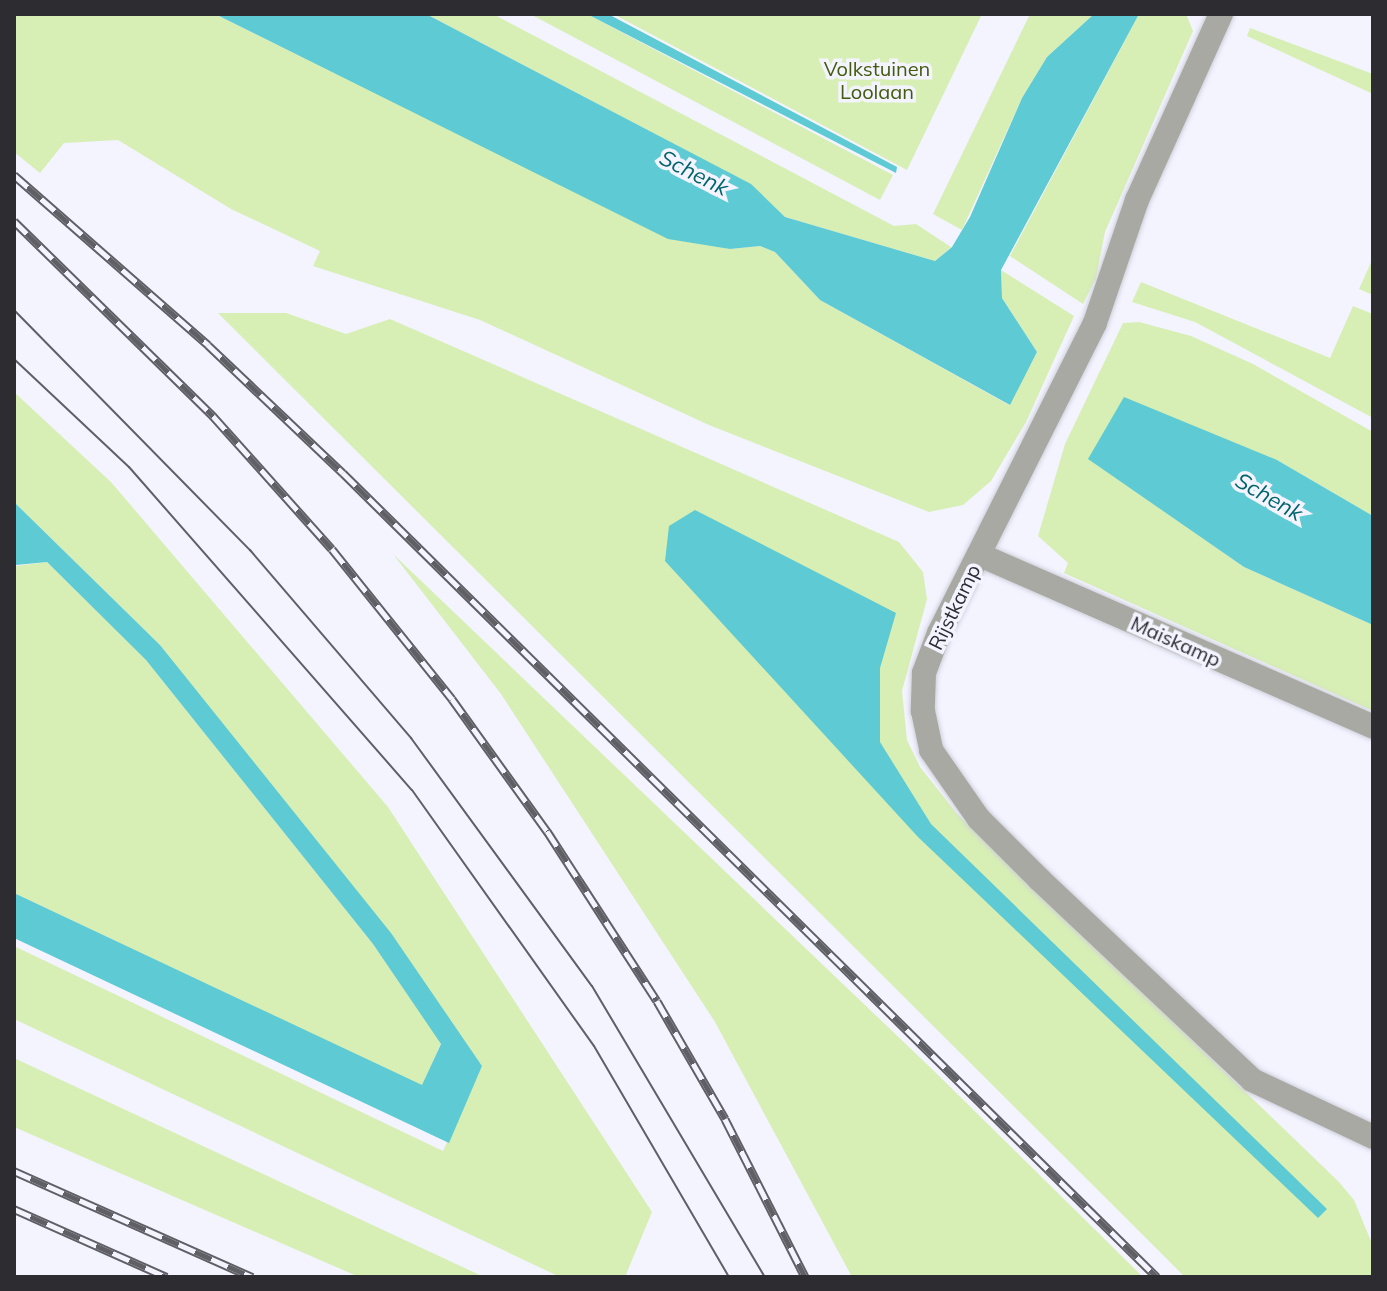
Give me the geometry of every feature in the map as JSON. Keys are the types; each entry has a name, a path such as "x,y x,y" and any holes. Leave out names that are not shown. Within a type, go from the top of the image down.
{"street":[{"name":"Rijstkamp","path":"1221,14 1137,200 1095,323 924,673 923,711 931,750 979,819 1252,1080 1373,1137"},
{"name":"Maiskamp","path":"980,555 1373,727"}],"green space":[{"path":"14,14 215,14 503,156 700,243 730,249 760,246 775,252 820,300 1009,405 1037,352 1002,298 1001,270 1074,316 1026,422 991,481 963,505 929,512 709,425 480,320 313,266 320,251 231,209 118,140 64,143 40,173 14,152"},
{"path":"426,14 493,14 894,226 916,224 951,247 935,261 785,217 750,184"},
{"path":"530,14 587,14 893,175 880,200"},
{"name":"Volkstuinen Loolaan","path":"613,14 982,14 907,170"},
{"path":"1030,14 1094,14 1047,57 1022,98 962,230 933,214"},
{"path":"1139,14 1186,14 1193,31 1105,232 1096,278 1083,304 1010,256"},
{"path":"1250,28 1373,74 1373,94 1247,36"},
{"path":"1373,258 1373,295 1359,289"},
{"path":"1141,282 1330,358 1353,306 1373,314 1373,418 1195,322 1132,302"},
{"path":"218,313 286,313 346,334 390,319 899,542 923,572 927,599 902,691 907,740 920,767 958,815 1339,1182 1354,1200 1373,1246 1373,1277 1185,1277"},
{"path":"1139,322 1191,336 1253,364 1373,432 1373,516 1277,460 1089,459 1244,567 1373,625 1373,711 1064,573 1068,563 1038,536 1065,444 1123,323"},
{"path":"14,392 111,482 388,807 652,1212 625,1277 560,1277 14,1019 14,946 443,1151 482,1066 160,645 14,502"},
{"path":"393,554 934,1071 1143,1277 852,1277 715,1022 501,694"},
{"path":"47,562 146,660 373,944 441,1043 422,1086 14,893 14,570 16,566"},
{"path":"14,1058 484,1277 359,1277 14,1127"}],"water":[{"name":"Schenk","path":"215,14 426,14 751,184 785,217 935,261 952,247 970,217 1022,98 1047,57 1094,14 1139,14 1001,270 1002,298 1037,352 1010,405 820,300 775,252 760,246 730,249 668,239"},
{"path":"587,14 608,14 897,167 896,173"},
{"name":"Schenk","path":"1124,397 1277,460 1373,516 1373,625 1244,567 1088,459"},
{"path":"14,502 160,645 391,933 482,1066 449,1143 14,938 14,893 422,1085 441,1044 373,944 146,660 47,562 16,565 14,570"},
{"path":"695,510 896,613 880,668 880,742 931,824 1327,1209 1318,1218 918,837 665,561 669,526"}],"tram line":[{"path":"14,310 250,550 411,738 592,986 765,1277"},
{"path":"14,359 129,467 412,790 594,1046 729,1277"}],"railway":[{"path":"14,175 208,345 343,473 1157,1277"},
{"path":"14,221 213,416 332,549 452,699 547,831 657,1001 725,1119 805,1277"},
{"path":"14,1171 252,1277"},
{"path":"14,1209 167,1277"}]}
